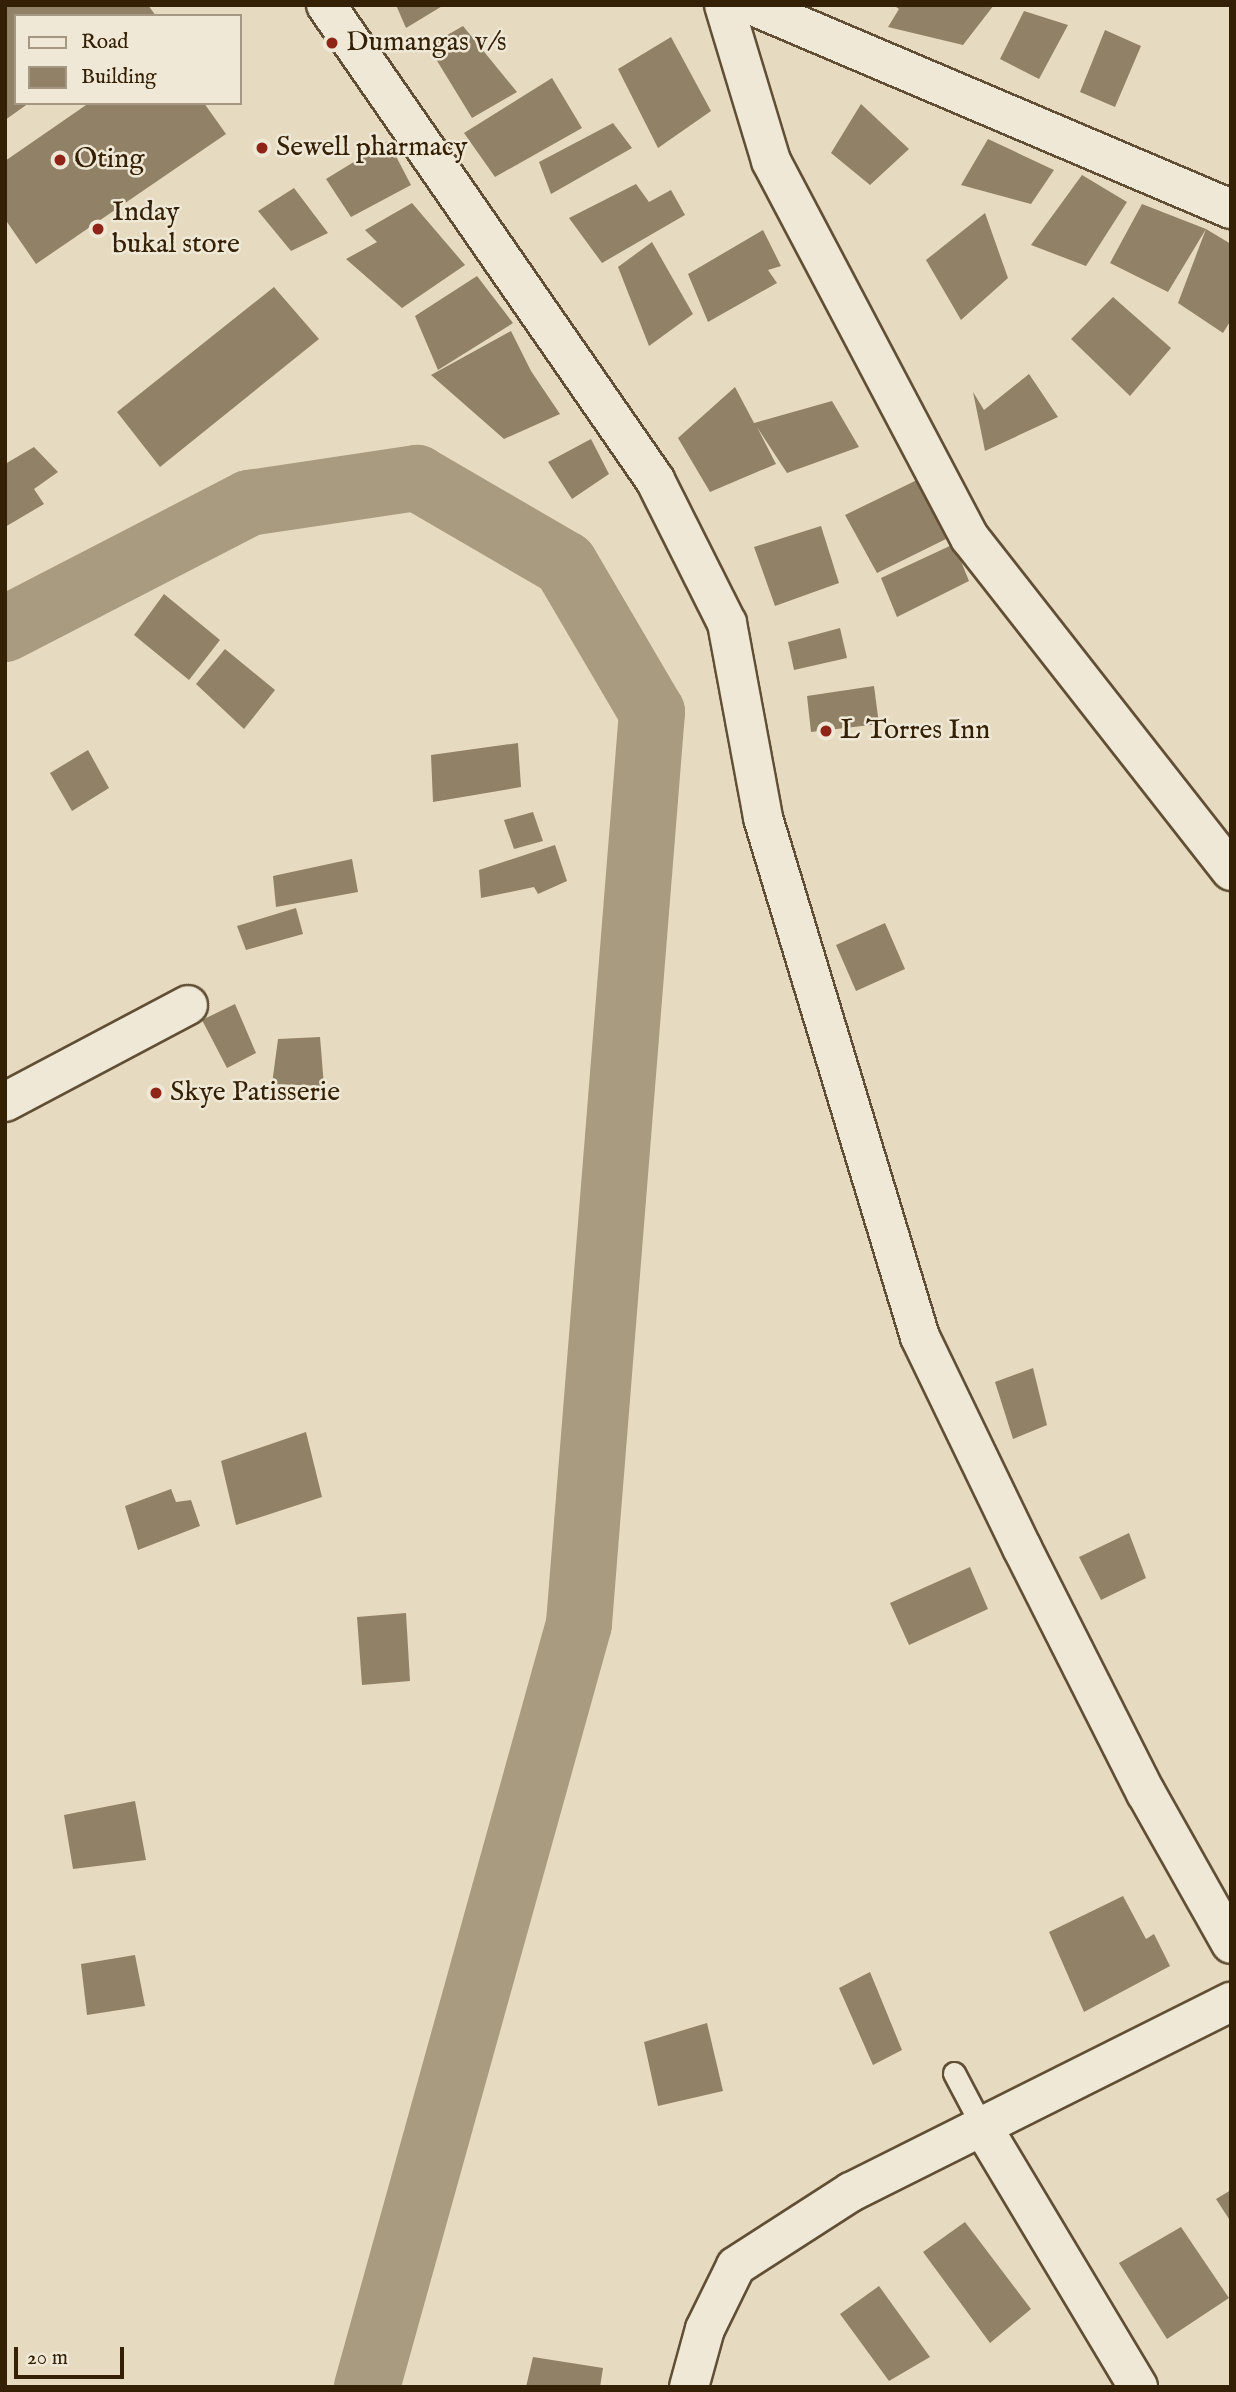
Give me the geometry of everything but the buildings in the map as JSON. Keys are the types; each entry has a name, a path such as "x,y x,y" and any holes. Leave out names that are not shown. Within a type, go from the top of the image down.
{"street":[{"path":"326,5 655,480 727,623 762,818 920,1337 1139,1781 1231,1944"},
{"path":"724,5 771,161 970,538 1231,871"},
{"path":"751,5 1231,209"},
{"path":"5,1102 188,1005"},
{"path":"689,2387 705,2329 736,2266 851,2192 1231,2002"},
{"path":"982,2126 1138,2387"}],"lane":[{"path":"954,2073 982,2126"}],"waterway":[{"path":"5,629 249,503 417,478 565,564 652,712 579,1624 367,2387"}],"place":[{"name":"Dumangas v/s","path":"332,43"},
{"name":"Sewell pharmacy","path":"262,148"},
{"name":"Oting","path":"60,160"},
{"name":"Inday bukal store","path":"98,229"},
{"name":"L Torres Inn","path":"826,731"},
{"name":"Skye Patisserie","path":"156,1093"}]}
